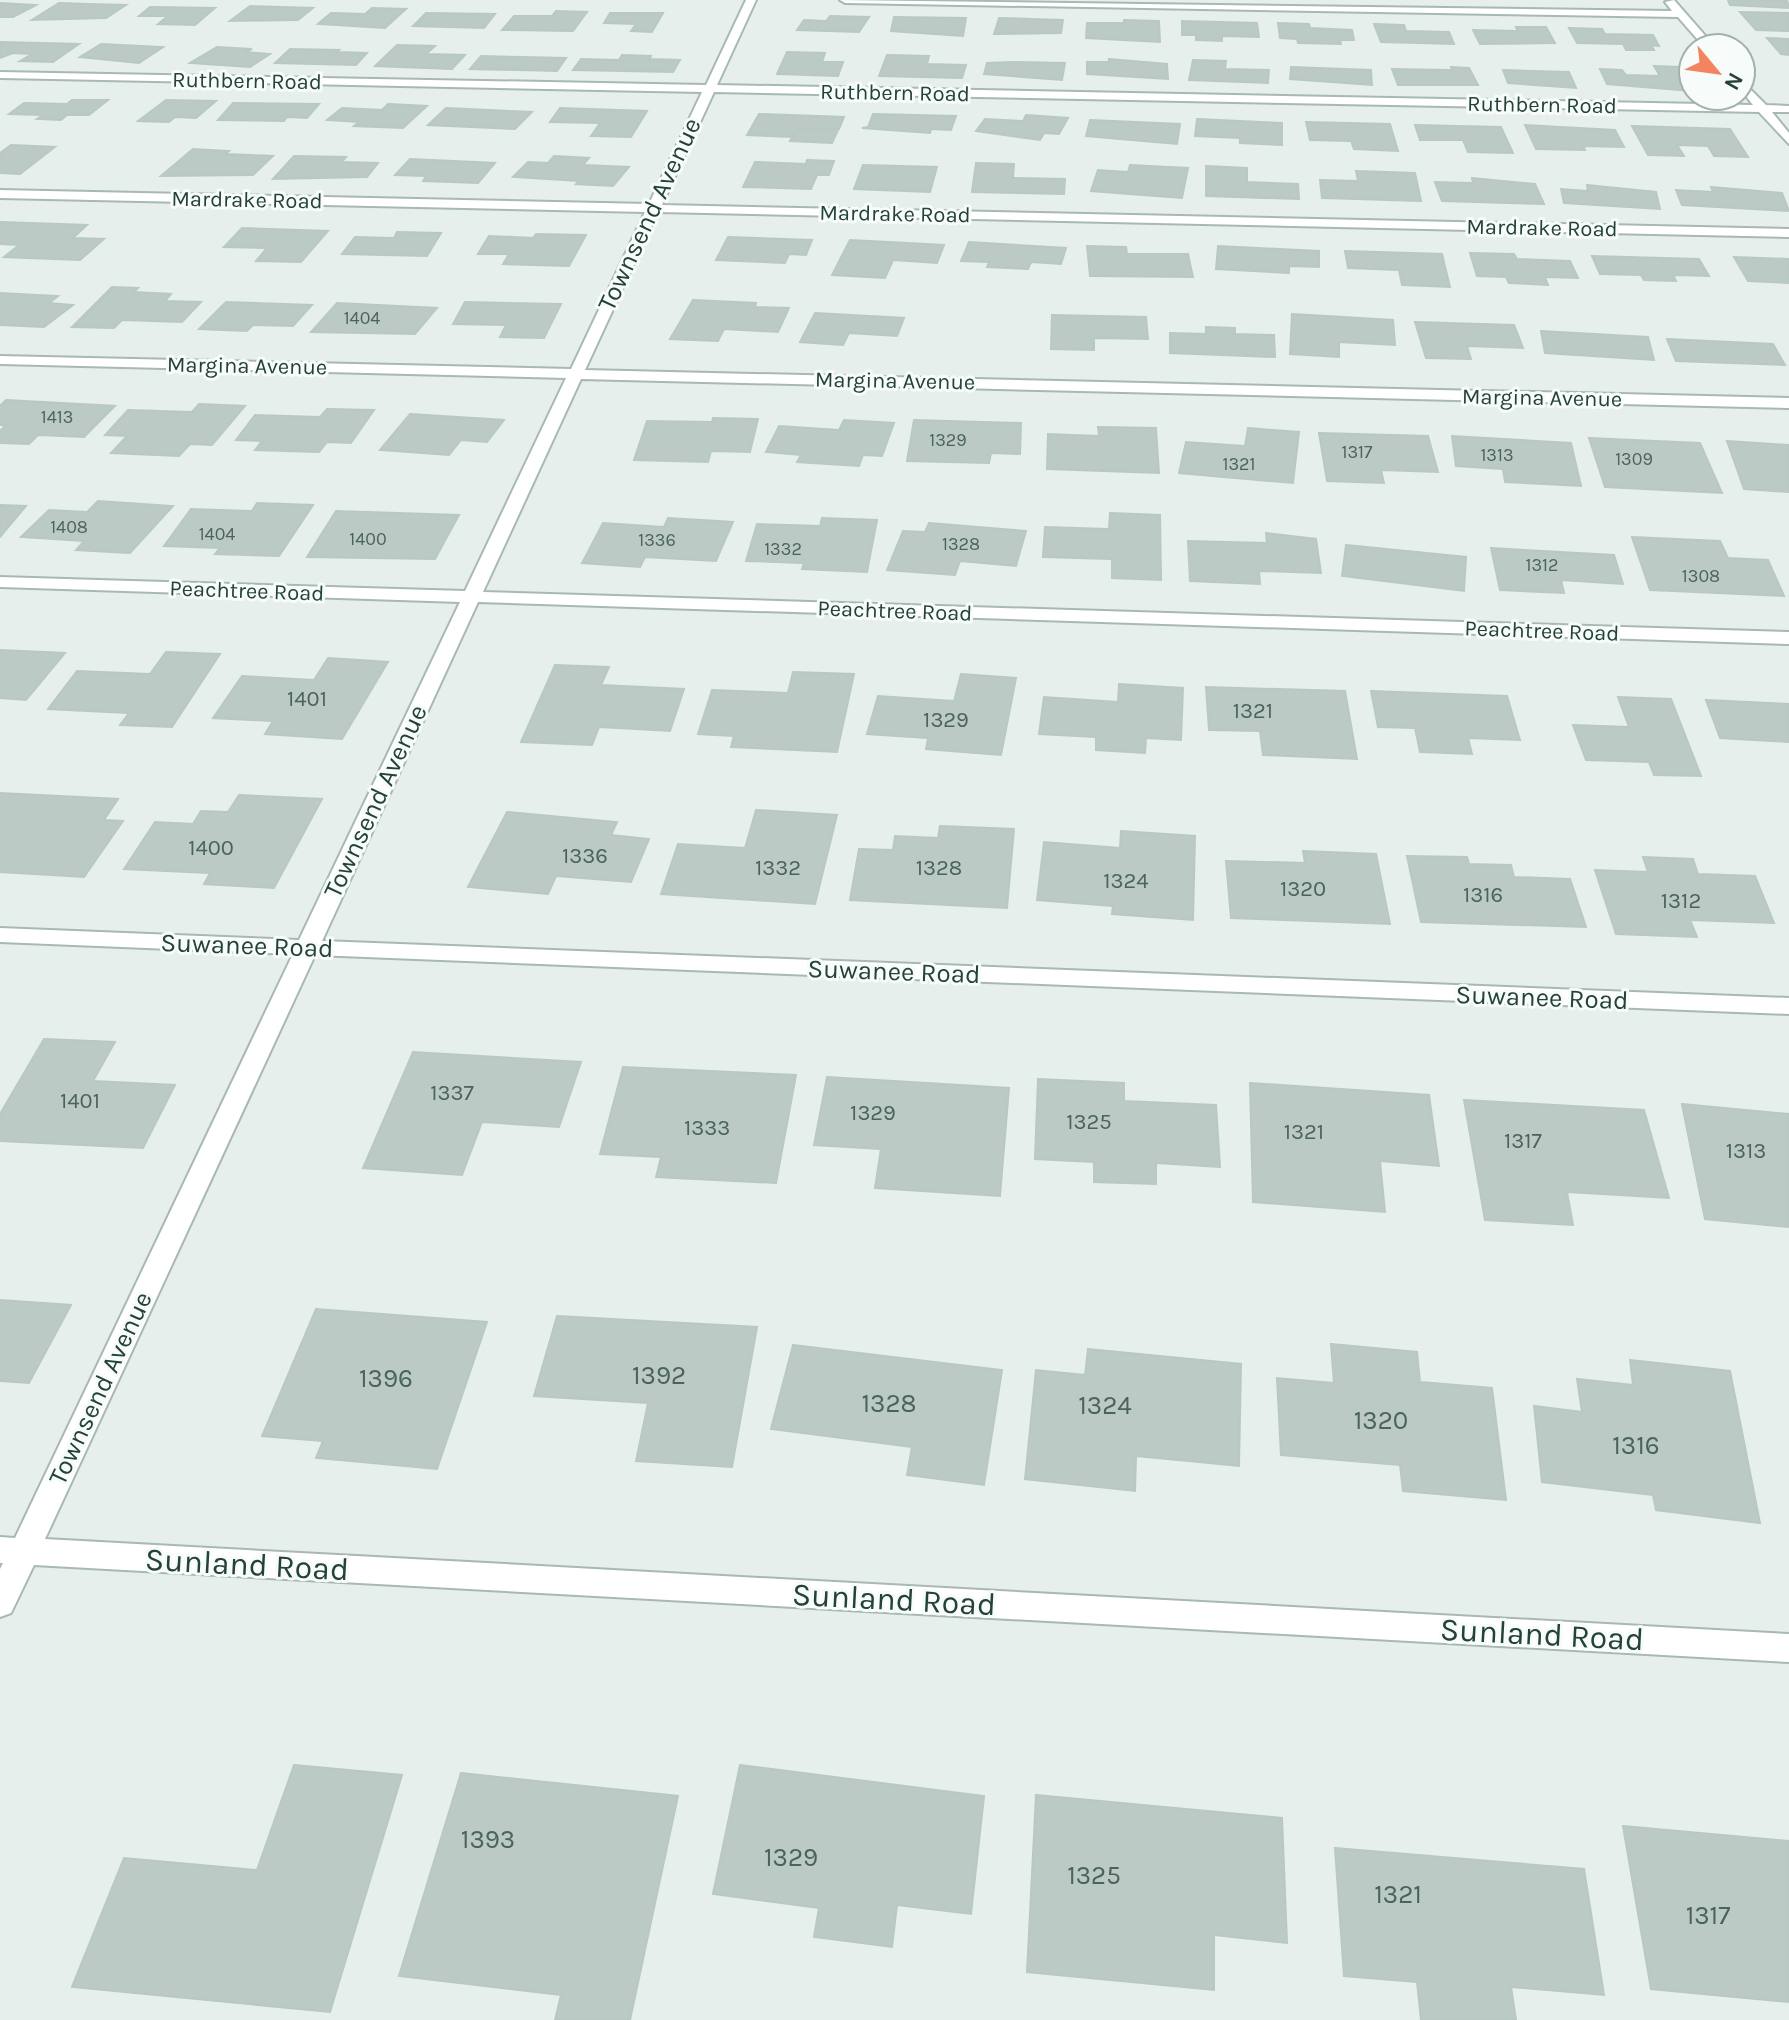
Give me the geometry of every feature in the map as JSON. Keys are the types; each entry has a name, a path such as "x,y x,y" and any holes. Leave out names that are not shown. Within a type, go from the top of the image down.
{"street":[{"name":"Townsend Avenue","path":"0,1603 12,1551 306,947 751,0"},
{"path":"845,0 1681,14"},
{"path":"1669,0 1697,32"},
{"name":"Ruthbern Road","path":"0,75 1789,109"},
{"path":"1757,102 1789,140"},
{"name":"Mardrake Road","path":"0,194 1789,233"},
{"name":"Margina Avenue","path":"0,360 1789,403"},
{"name":"Peachtree Road","path":"0,582 1789,638"},
{"name":"Suwanee Road","path":"0,935 1789,1006"},
{"name":"Sunland Road","path":"12,1551 1789,1648"}],"building":[{"path":"1728,0 1787,0 1789,8 1730,5"},
{"path":"0,3 36,5 13,17 0,17"},
{"path":"59,3 126,5 106,18 32,20"},
{"path":"250,6 313,8 298,20 230,21"},
{"path":"150,7 215,8 195,25 158,24 168,16 139,16"},
{"path":"372,8 406,9 385,28 318,24 331,13 365,14"},
{"path":"556,11 587,12 573,31 502,30 514,16 552,16"},
{"path":"1740,12 1789,13 1789,31 1756,30"},
{"path":"426,13 495,14 484,28 413,26"},
{"path":"610,13 663,13 652,32 631,31 636,24 604,23"},
{"path":"830,16 869,17 859,32 797,30 804,20 826,21"},
{"path":"894,17 966,18 963,36 891,31"},
{"path":"999,18 1063,20 1061,33 994,34"},
{"path":"1124,20 1159,21 1160,42 1086,38 1087,23 1124,23"},
{"path":"1182,21 1257,23 1259,37 1222,36 1222,41 1196,40 1196,35 1182,35"},
{"path":"1278,23 1352,30 1354,40 1340,40 1341,44 1298,43 1297,39 1280,38"},
{"path":"1374,24 1404,25 1406,31 1449,32 1454,44 1381,42"},
{"path":"1516,27 1546,27 1555,43 1480,44 1473,30 1518,31"},
{"path":"1569,28 1602,29 1605,34 1653,35 1659,46 1651,45 1654,50 1626,50 1623,44 1577,43"},
{"path":"1767,38 1789,39 1789,55 1781,54"},
{"path":"1,42 79,44 53,62 20,61 32,54 13,53 0,58"},
{"path":"101,44 163,47 139,63 80,57"},
{"path":"397,45 435,46 426,54 465,55 452,69 375,66"},
{"path":"217,47 252,49 245,52 270,54 250,67 190,63"},
{"path":"290,49 367,53 356,65 275,63"},
{"path":"787,52 825,53 822,62 843,62 838,76 777,74"},
{"path":"622,55 680,60 673,72 573,70 581,59 619,60"},
{"path":"887,55 929,56 927,64 966,65 962,78 879,76"},
{"path":"481,56 566,58 557,71 470,69"},
{"path":"1109,59 1167,64 1168,79 1087,74 1087,62 1109,62"},
{"path":"1193,60 1226,61 1225,69 1269,70 1268,83 1189,80"},
{"path":"987,63 1065,63 1062,80 984,74"},
{"path":"1654,66 1677,67 1677,90 1607,84 1600,69 1622,70 1626,75 1660,76"},
{"path":"1291,67 1371,70 1372,85 1290,79"},
{"path":"1451,67 1469,68 1478,85 1398,85 1392,69 1452,70"},
{"path":"1503,70 1569,72 1576,88 1508,83"},
{"path":"72,100 108,100 89,115 67,115 61,120 37,119 43,115 9,114 24,103 67,104"},
{"path":"166,100 216,101 196,118 175,117 169,122 138,121"},
{"path":"233,103 319,104 307,118 287,117 284,121 218,120"},
{"path":"388,104 427,106 403,128 354,126 359,122 327,120 342,108 382,110"},
{"path":"446,108 532,112 515,129 428,125"},
{"path":"560,108 647,111 631,137 591,136 600,123 550,122"},
{"path":"759,114 844,117 839,129 797,128 792,137 747,135"},
{"path":"873,114 956,116 951,130 931,129 930,133 862,128 868,127"},
{"path":"1026,115 1068,118 1059,134 1044,133 1040,140 976,131 985,119 1023,121"},
{"path":"1197,119 1282,123 1282,145 1240,143 1240,138 1195,136"},
{"path":"1090,120 1180,124 1177,144 1086,136"},
{"path":"1306,122 1390,124 1398,151 1354,149 1351,141 1310,140"},
{"path":"1415,125 1501,127 1513,153 1468,152 1463,140 1420,140"},
{"path":"1525,125 1615,130 1624,147 1536,149"},
{"path":"1632,126 1730,129 1748,157 1714,156 1708,146 1677,145 1684,156 1648,155"},
{"path":"797,129 838,130 832,143 790,141"},
{"path":"11,145 55,147 20,174 0,173 0,153"},
{"path":"193,149 273,156 253,175 161,176"},
{"path":"294,156 346,157 342,162 378,163 367,177 273,179"},
{"path":"554,156 589,158 583,165 629,167 613,186 513,177 528,162 548,163"},
{"path":"410,159 495,163 478,183 423,181 426,176 395,175"},
{"path":"807,160 834,161 829,175 817,175 811,189 743,187 755,162 806,164"},
{"path":"976,163 1014,164 1013,178 1065,179 1064,194 972,192"},
{"path":"863,165 937,167 930,192 854,189"},
{"path":"1130,165 1188,168 1182,198 1091,191 1098,170 1128,172"},
{"path":"1206,166 1247,168 1247,182 1298,184 1299,199 1206,196"},
{"path":"1356,171 1415,173 1421,201 1322,198 1320,180 1358,181"},
{"path":"1472,178 1535,184 1544,204 1442,201 1435,182 1473,183"},
{"path":"1587,185 1656,192 1660,209 1564,203 1561,189 1588,191"},
{"path":"1711,187 1782,193 1789,211 1682,205 1676,190 1713,192"},
{"path":"0,222 87,225 73,238 104,239 80,260 4,257 19,245 0,244"},
{"path":"242,228 328,231 301,262 256,261 267,248 224,247"},
{"path":"397,232 441,233 427,256 342,254 355,237 394,238"},
{"path":"536,234 586,235 569,266 503,264 509,254 478,254 489,236 533,238"},
{"path":"728,237 812,240 806,255 789,254 785,263 716,260"},
{"path":"850,240 944,245 937,263 893,260 885,278 832,275"},
{"path":"969,242 1066,248 1061,264 1031,262 1028,269 987,267 989,262 961,261"},
{"path":"1087,246 1126,247 1127,254 1188,254 1193,277 1090,276"},
{"path":"1218,246 1319,251 1319,267 1289,266 1289,273 1216,269"},
{"path":"1345,251 1442,254 1450,287 1402,285 1399,270 1348,268"},
{"path":"1470,253 1514,254 1517,259 1570,261 1578,278 1545,277 1548,285 1509,283 1506,277 1477,276"},
{"path":"1592,256 1699,259 1709,276 1673,275 1676,281 1644,280 1641,275 1600,274"},
{"path":"1734,257 1789,259 1789,283 1748,281"},
{"path":"112,287 171,294 165,301 201,302 182,322 122,320 114,328 72,327"},
{"path":"0,293 58,296 49,303 73,305 44,327 0,325"},
{"path":"693,300 789,308 778,332 724,329 718,341 670,339"},
{"path":"226,302 312,305 293,326 253,325 247,331 199,329"},
{"path":"465,302 561,304 544,338 500,337 506,325 453,324"},
{"path":"337,303 437,308 415,334 311,332"},
{"path":"815,313 904,318 897,336 849,333 843,345 800,342"},
{"path":"1292,314 1393,320 1395,345 1339,342 1339,357 1290,354"},
{"path":"1052,315 1146,317 1148,339 1094,338 1094,350 1051,349"},
{"path":"1415,322 1514,325 1523,348 1467,346 1471,359 1426,358"},
{"path":"1206,327 1235,328 1235,334 1274,335 1275,357 1170,353 1170,333 1206,334"},
{"path":"1541,331 1648,337 1654,360 1545,353"},
{"path":"1667,339 1773,344 1785,365 1676,361"},
{"path":"6,400 115,406 84,437 38,435 29,444 0,443 0,431 6,425 0,425 0,406"},
{"path":"199,404 245,406 212,445 190,444 179,456 111,453 127,436 105,435 128,410 192,412"},
{"path":"327,409 374,410 351,443 327,442 319,452 255,450 262,441 236,440 255,415 320,417"},
{"path":"410,414 504,420 487,442 461,440 449,455 380,450"},
{"path":"713,418 758,419 750,452 711,451 708,462 634,460 647,421 712,422"},
{"path":"844,420 894,423 882,456 863,455 859,466 797,462 801,455 766,452 779,426 839,430"},
{"path":"914,420 1021,423 1020,454 991,453 989,463 907,461"},
{"path":"1098,427 1156,428 1159,473 1047,469 1048,434 1099,436"},
{"path":"1248,428 1299,432 1293,483 1179,473 1186,442 1245,446"},
{"path":"1319,433 1428,436 1438,472 1381,470 1384,483 1327,481"},
{"path":"1452,436 1571,443 1581,486 1505,482 1503,469 1456,466"},
{"path":"1589,438 1700,443 1722,493 1605,487"},
{"path":"1727,441 1789,445 1789,492 1744,489"},
{"path":"98,501 173,506 130,553 76,550 84,541 21,537 49,510 87,512"},
{"path":"257,503 313,505 279,556 215,554 220,548 164,546 191,509 252,511"},
{"path":"0,505 26,506 0,537"},
{"path":"336,511 459,515 435,559 307,557"},
{"path":"1110,513 1160,515 1161,580 1112,578 1112,559 1043,557 1045,527 1109,529"},
{"path":"668,518 733,522 716,561 645,557 640,567 582,563 603,523 664,527"},
{"path":"822,518 877,520 867,572 802,569 804,563 746,561 757,524 820,526"},
{"path":"929,523 1026,531 1016,566 960,561 955,575 887,570 903,531 925,532"},
{"path":"1266,533 1316,539 1321,573 1259,571 1260,584 1190,581 1188,541 1267,543"},
{"path":"1632,537 1720,541 1728,558 1768,560 1784,596 1650,590"},
{"path":"1346,545 1466,557 1464,591 1342,576"},
{"path":"1491,548 1614,555 1623,584 1561,580 1564,593 1500,590"},
{"path":"0,650 65,653 26,700 0,698"},
{"path":"166,652 220,654 172,727 120,725 129,713 48,709 77,671 150,674"},
{"path":"328,658 388,662 342,739 265,734 273,721 213,718 242,676 314,680"},
{"path":"555,665 609,667 601,685 684,689 670,731 599,727 592,745 521,742"},
{"path":"793,672 854,674 837,752 731,747 734,736 698,734 712,690 788,693"},
{"path":"961,674 1016,678 1001,755 926,749 928,738 867,734 878,696 954,701"},
{"path":"1119,684 1183,688 1181,740 1146,738 1145,753 1096,750 1096,737 1039,734 1044,697 1118,702"},
{"path":"1206,687 1345,691 1357,759 1263,755 1260,731 1209,730"},
{"path":"1371,691 1507,696 1520,740 1468,738 1472,754 1420,752 1415,728 1378,727"},
{"path":"1618,697 1671,699 1701,776 1654,775 1649,762 1586,760 1573,725 1629,727"},
{"path":"1706,700 1789,704 1789,742 1720,738"},
{"path":"0,793 118,799 104,820 123,821 84,877 0,872"},
{"path":"239,795 322,799 274,888 204,884 210,873 124,869 155,822 193,824 201,811 228,812"},
{"path":"756,810 837,815 815,904 661,894 678,844 745,848"},
{"path":"507,812 617,822 611,835 649,839 631,882 556,876 548,894 468,887"},
{"path":"940,826 1014,829 1007,908 850,900 859,849 893,850 895,836 938,838"},
{"path":"1121,831 1195,836 1193,920 1112,914 1113,906 1037,900 1044,842 1120,848"},
{"path":"1303,851 1376,854 1390,924 1231,918 1226,861 1305,863"},
{"path":"1407,856 1467,857 1469,864 1511,865 1514,877 1570,879 1586,927 1421,922"},
{"path":"1643,857 1693,859 1698,874 1755,876 1774,923 1690,920 1697,937 1616,934 1595,870 1648,872"},
{"path":"44,1039 115,1042 93,1081 175,1085 143,1148 0,1141 0,1114"},
{"path":"413,1052 581,1062 559,1127 482,1122 462,1175 363,1168"},
{"path":"623,1067 796,1075 776,1183 656,1177 661,1157 600,1154"},
{"path":"827,1077 1009,1088 1000,1196 875,1188 881,1149 814,1145"},
{"path":"1038,1079 1124,1083 1124,1101 1216,1105 1220,1167 1156,1163 1156,1184 1094,1182 1094,1162 1035,1159"},
{"path":"1250,1083 1429,1095 1439,1166 1380,1161 1385,1212 1253,1202"},
{"path":"1464,1100 1644,1110 1669,1198 1567,1192 1573,1225 1485,1220"},
{"path":"1682,1104 1789,1114 1789,1227 1705,1219"},
{"path":"0,1300 71,1305 29,1383 0,1381"},
{"path":"316,1309 487,1322 437,1469 316,1458 323,1441 262,1436"},
{"path":"557,1316 757,1327 732,1467 636,1461 648,1403 534,1396"},
{"path":"1331,1344 1417,1352 1420,1382 1492,1388 1506,1500 1403,1491 1400,1465 1281,1455 1277,1378 1334,1383"},
{"path":"793,1345 1002,1370 984,1485 907,1475 912,1447 771,1429"},
{"path":"1088,1349 1241,1364 1239,1466 1136,1456 1135,1491 1025,1479 1036,1370 1085,1375"},
{"path":"1630,1360 1730,1371 1760,1523 1656,1510 1653,1495 1542,1482 1534,1406 1582,1412 1577,1379 1633,1385"},
{"path":"294,1765 402,1775 330,2012 72,1987 124,1858 257,1870"},
{"path":"740,1765 984,1796 971,1914 897,1905 892,1947 814,1937 819,1908 713,1894"},
{"path":"461,1773 678,1796 630,2020 555,2020 561,1995 399,1976"},
{"path":"1036,1795 1282,1818 1287,1943 1214,1935 1214,1990 1027,1972"},
{"path":"1623,1826 1789,1841 1789,2002 1651,1989"},
{"path":"1335,1848 1584,1869 1604,1995 1511,1987 1516,2020 1421,2020 1417,1982 1344,1976"}]}
